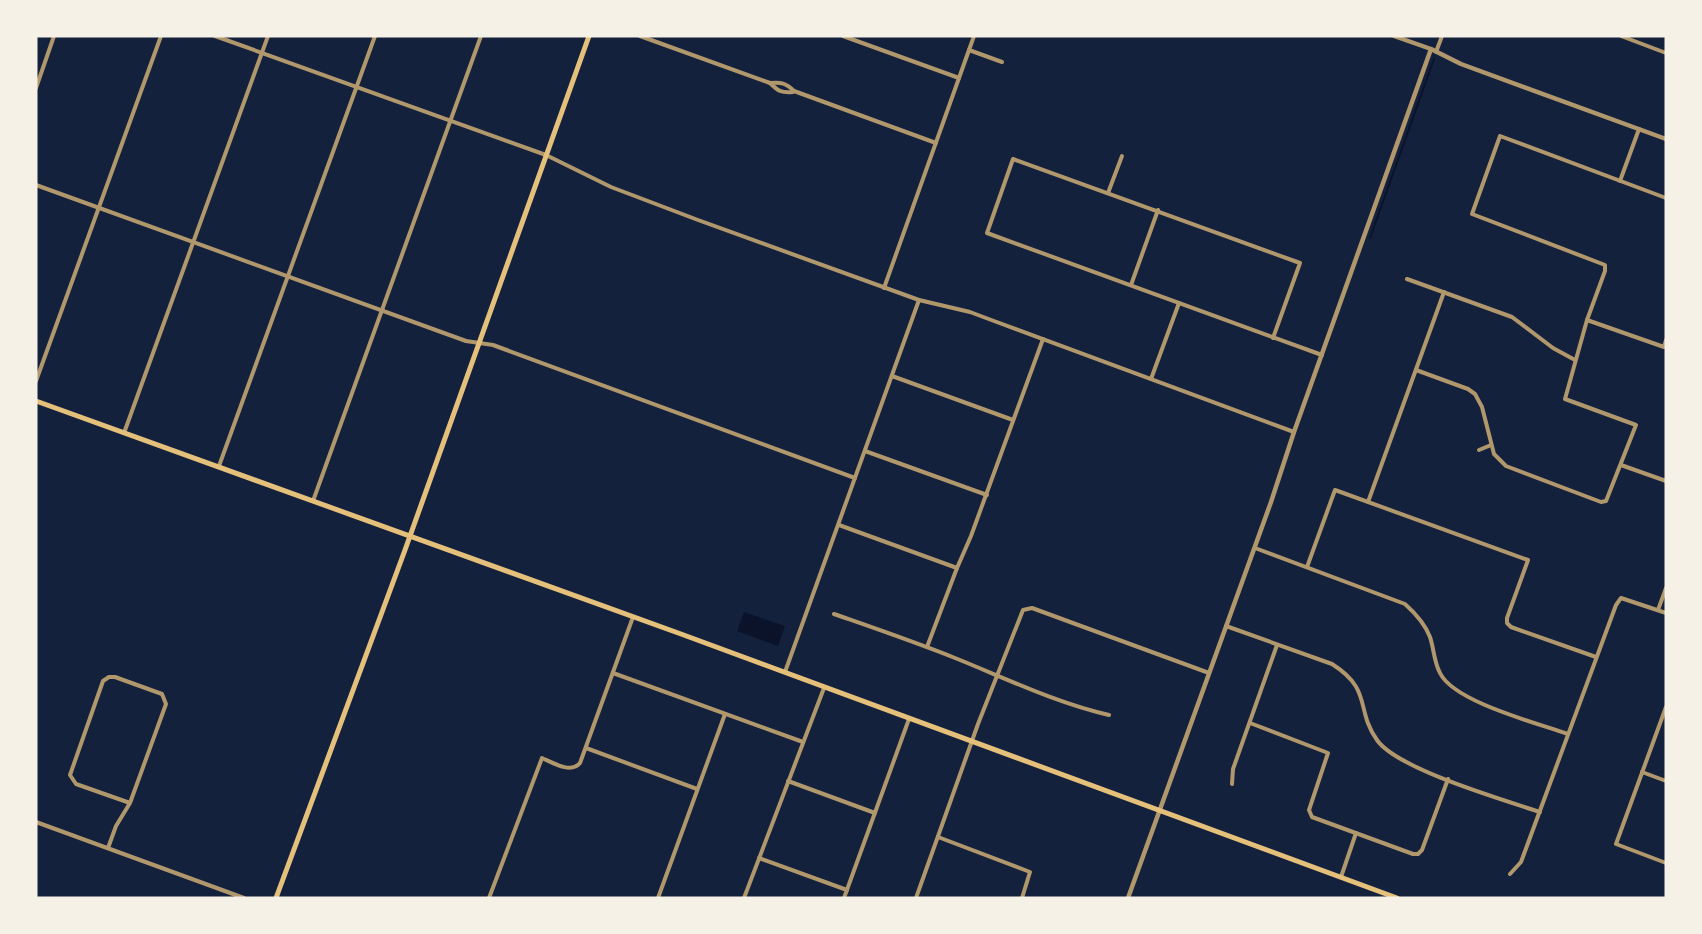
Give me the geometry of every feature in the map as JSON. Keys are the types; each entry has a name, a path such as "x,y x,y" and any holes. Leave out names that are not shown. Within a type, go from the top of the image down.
{"main road":[{"path":"276,898 410,536 589,36"},
{"path":"36,401 633,616 1341,877 1385,896 1396,898"}],"street":[{"path":"36,88 54,36"},
{"path":"36,381 161,36"},
{"path":"215,36 546,155 611,187 884,288 919,300 969,312 1294,432"},
{"path":"124,433 268,36"},
{"path":"219,466 375,36"},
{"path":"313,501 481,36"},
{"path":"640,36 770,83 781,82 794,92"},
{"path":"843,36 959,78"},
{"path":"884,288 974,36"},
{"path":"1394,36 1461,64 1666,139"},
{"path":"1128,898 1255,548 1294,432 1434,51 1442,36"},
{"path":"1621,36 1666,53"},
{"path":"969,50 1002,62"},
{"path":"770,83 777,91 794,92 936,143"},
{"path":"1620,181 1639,129"},
{"path":"1416,370 1476,394 1482,407 1494,453 1506,466 1602,502 1606,501 1636,425 1565,399 1605,265 1472,214 1500,136 1666,198"},
{"path":"1108,193 1122,156"},
{"path":"1273,338 1300,263 1013,159 987,233 1322,356"},
{"path":"36,185 466,341 493,345 855,478"},
{"path":"1131,285 1158,210"},
{"path":"1407,279 1512,316 1553,348 1576,360"},
{"path":"1368,502 1444,292"},
{"path":"785,673 919,300"},
{"path":"1151,379 1179,303"},
{"path":"1587,320 1664,347 1666,340"},
{"path":"927,647 987,495 1043,339"},
{"path":"892,376 1014,420"},
{"path":"1479,450 1491,445"},
{"path":"865,451 987,495"},
{"path":"1621,465 1666,481"},
{"path":"1307,567 1335,490 1528,560 1507,623 1511,627 1596,657"},
{"path":"839,525 957,568"},
{"path":"1255,548 1405,604 1426,630 1440,675 1451,688 1477,701 1568,734"},
{"path":"1658,610 1666,588"},
{"path":"1510,874 1521,862 1616,605 1622,598 1666,613"},
{"path":"915,898 971,742 1021,613 1026,608 1210,674"},
{"path":"834,614 1109,715"},
{"path":"489,898 542,758 567,768 575,768 580,763 633,616"},
{"path":"1226,626 1332,664 1345,672 1361,693 1370,726 1377,740 1399,759 1415,767 1540,812"},
{"path":"1232,784 1233,769 1277,645"},
{"path":"613,673 803,742"},
{"path":"108,848 116,826 130,803 166,704 162,694 115,677 109,677 103,681 70,775 71,780 76,784 130,803"},
{"path":"744,898 824,688"},
{"path":"1666,707 1616,844 1666,863"},
{"path":"658,898 725,714"},
{"path":"844,898 909,719"},
{"path":"1250,723 1328,753 1309,814 1413,854 1418,854 1422,850 1448,779"},
{"path":"586,748 697,789"},
{"path":"1642,772 1666,781"},
{"path":"788,780 875,813"},
{"path":"36,822 244,898"},
{"path":"1341,877 1356,833"},
{"path":"938,837 1030,872 1022,898"},
{"path":"759,858 847,890"}],"water":[{"path":"744,612 785,626 778,646 737,631"}],"waterway":[{"path":"1370,238 1434,59"}]}
